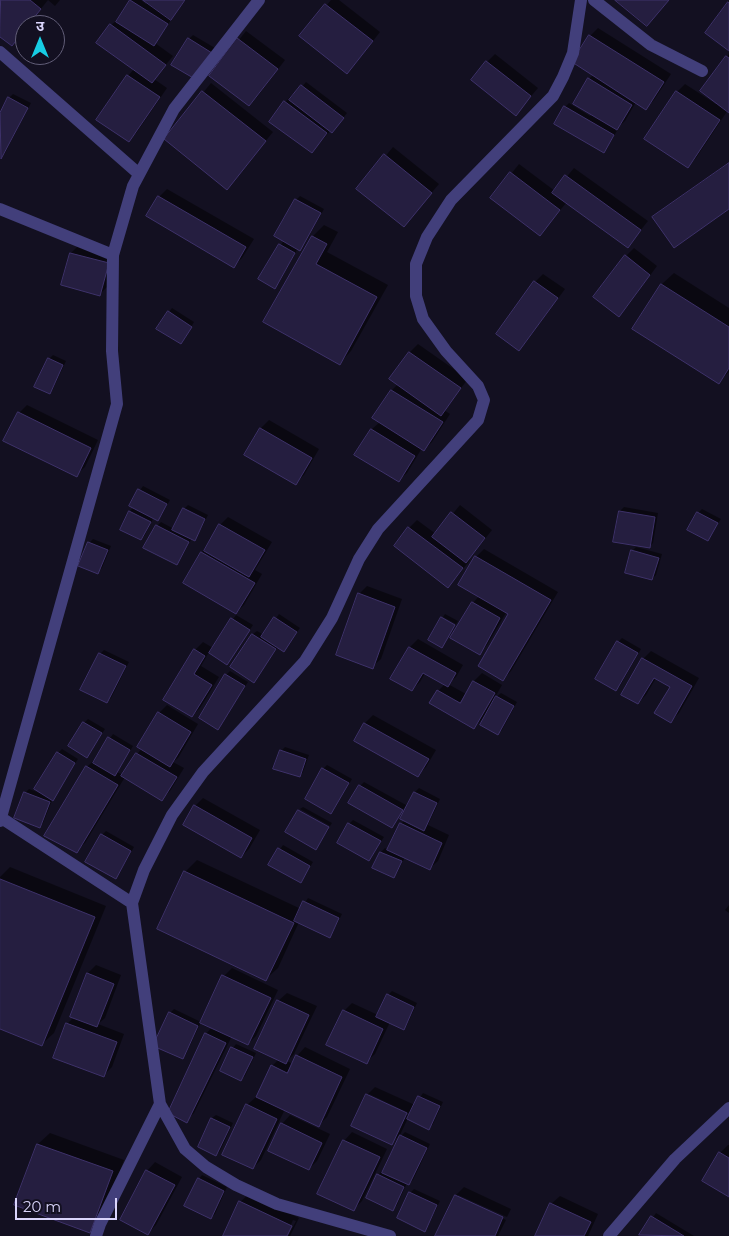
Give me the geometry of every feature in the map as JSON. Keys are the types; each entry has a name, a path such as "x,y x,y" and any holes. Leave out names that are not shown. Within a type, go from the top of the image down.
{"street":[{"path":"132,902 0,819 117,404 112,351 113,255 133,186 174,109 259,0"},
{"path":"390,1236 277,1204 236,1185 206,1167 185,1149 160,1104 132,902 144,870 177,808 203,772 305,661 332,618 359,560 378,529 478,420 484,400 478,386 446,351 423,319 416,296 416,264 427,237 451,200 553,96 573,53 582,0"},
{"path":"594,0 651,45 702,71"},
{"path":"0,52 139,174"},
{"path":"0,209 113,255"},
{"path":"96,1236 100,1224 160,1104"},
{"path":"609,1236 675,1159 729,1108"}],"building":[{"path":"1,0 30,0 41,9 36,15 15,15 15,42 12,46 0,37"},
{"path":"130,0 168,24 154,46 116,22"},
{"path":"143,0 185,0 171,20"},
{"path":"615,0 669,0 647,26"},
{"path":"729,3 729,51 705,33"},
{"path":"325,4 373,41 347,74 299,36"},
{"path":"110,24 166,65 152,83 96,43"},
{"path":"589,35 664,82 646,110 572,62"},
{"path":"188,38 212,53 195,79 171,65"},
{"path":"237,38 278,69 249,106 209,76"},
{"path":"726,56 729,58 729,113 700,91"},
{"path":"486,61 531,96 516,116 471,80"},
{"path":"127,75 160,97 129,142 96,120"},
{"path":"588,78 632,105 617,130 573,104"},
{"path":"301,85 344,118 332,133 289,100"},
{"path":"202,91 266,141 227,190 164,139"},
{"path":"676,91 720,120 688,168 644,139"},
{"path":"8,97 28,108 1,159 0,113"},
{"path":"284,101 327,133 312,153 269,122"},
{"path":"564,106 614,135 604,153 554,124"},
{"path":"384,154 432,193 404,227 356,189"},
{"path":"729,163 729,209 674,248 652,217"},
{"path":"510,172 560,210 540,236 490,198"},
{"path":"565,175 641,230 628,248 552,193"},
{"path":"158,196 246,247 234,268 146,216"},
{"path":"295,199 321,213 300,251 274,236"},
{"path":"312,236 327,244 316,264 377,297 340,365 263,322"},
{"path":"279,244 295,253 275,289 258,279"},
{"path":"70,253 109,263 100,296 61,285"},
{"path":"625,255 650,275 619,317 593,297"},
{"path":"534,281 558,298 519,351 496,334"},
{"path":"661,284 729,327 729,368 719,384 632,329"},
{"path":"168,311 192,327 181,344 156,329"},
{"path":"409,352 461,388 441,416 389,379"},
{"path":"48,358 63,365 50,394 34,387"},
{"path":"391,390 443,422 424,451 372,418"},
{"path":"18,412 91,448 77,477 3,441"},
{"path":"260,428 312,458 296,485 244,455"},
{"path":"371,429 415,456 399,482 354,455"},
{"path":"138,489 167,504 158,521 129,506"},
{"path":"183,508 205,519 195,541 172,530"},
{"path":"129,511 151,522 141,540 120,530"},
{"path":"619,511 655,517 650,548 613,542"},
{"path":"451,512 485,538 466,563 432,537"},
{"path":"697,512 718,523 708,541 687,530"},
{"path":"219,524 265,550 249,577 204,551"},
{"path":"156,525 189,542 177,565 143,548"},
{"path":"408,527 463,568 448,588 394,546"},
{"path":"88,542 108,550 98,574 78,566"},
{"path":"631,550 659,558 652,580 625,573"},
{"path":"201,552 255,583 236,614 183,583"},
{"path":"475,556 551,600 503,681 478,666 508,614 458,585"},
{"path":"358,593 395,607 373,669 336,655"},
{"path":"472,602 500,618 480,655 450,638"},
{"path":"274,617 297,632 284,652 261,637"},
{"path":"441,617 455,625 442,648 428,640"},
{"path":"231,618 250,630 227,665 209,653"},
{"path":"252,634 276,649 254,683 230,667"},
{"path":"617,641 638,653 616,691 595,679"},
{"path":"409,647 456,673 448,687 423,673 412,691 390,679"},
{"path":"194,649 205,656 194,674 212,685 192,717 163,700"},
{"path":"99,653 126,666 107,703 80,690"},
{"path":"642,658 692,686 671,723 654,713 670,687 654,678 638,704 621,695"},
{"path":"225,674 245,686 218,730 199,718"},
{"path":"473,681 495,693 474,729 429,703 437,690 460,703"},
{"path":"496,696 514,706 498,735 480,725"},
{"path":"158,712 191,732 170,767 137,747"},
{"path":"83,722 102,733 87,758 68,746"},
{"path":"364,723 429,759 418,777 354,741"},
{"path":"108,737 130,750 115,776 93,763"},
{"path":"280,750 306,759 300,777 273,769"},
{"path":"57,752 75,763 53,801 34,789"},
{"path":"136,753 177,777 162,801 121,776"},
{"path":"86,766 118,785 77,853 44,836"},
{"path":"322,768 349,783 331,814 305,799"},
{"path":"359,785 403,810 392,828 348,803"},
{"path":"24,792 50,802 40,828 14,818"},
{"path":"414,792 437,803 424,831 400,819"},
{"path":"194,805 252,838 241,858 183,825"},
{"path":"298,810 329,827 316,850 285,832"},
{"path":"348,823 381,841 369,861 337,843"},
{"path":"400,823 442,843 430,870 387,850"},
{"path":"101,834 131,851 116,879 85,862"},
{"path":"278,848 310,866 301,883 268,865"},
{"path":"380,852 402,861 394,878 372,868"},
{"path":"184,871 294,923 266,981 157,929"},
{"path":"0,879 95,917 42,1046 0,1029"},
{"path":"303,901 339,918 330,938 294,921"},
{"path":"87,973 114,984 97,1027 70,1017"},
{"path":"222,975 271,998 248,1045 200,1023"},
{"path":"387,994 414,1007 404,1030 376,1017"},
{"path":"277,1000 309,1015 286,1064 254,1049"},
{"path":"343,1010 383,1029 367,1064 326,1045"},
{"path":"169,1012 198,1026 183,1059 153,1046"},
{"path":"66,1023 117,1042 104,1077 53,1058"},
{"path":"205,1033 226,1043 187,1123 168,1113"},
{"path":"231,1047 253,1057 241,1081 220,1071"},
{"path":"296,1055 342,1077 319,1127 256,1097 271,1065 287,1073"},
{"path":"366,1094 407,1113 392,1145 351,1126"},
{"path":"418,1096 440,1106 429,1130 407,1119"},
{"path":"246,1104 277,1119 253,1169 222,1155"},
{"path":"211,1118 230,1127 216,1156 198,1147"},
{"path":"281,1123 322,1143 309,1170 268,1151"},
{"path":"400,1135 427,1148 409,1185 382,1173"},
{"path":"343,1140 380,1157 354,1211 317,1194"},
{"path":"37,1144 113,1171 90,1233 14,1205"},
{"path":"719,1152 729,1158 729,1197 702,1181"},
{"path":"146,1170 175,1185 148,1235 120,1220"},
{"path":"377,1174 404,1187 393,1211 366,1198"},
{"path":"198,1178 224,1191 211,1219 184,1206"},
{"path":"409,1192 437,1205 425,1232 397,1218"},
{"path":"455,1195 503,1217 495,1236 435,1236"},
{"path":"239,1201 292,1226 287,1236 223,1236"},
{"path":"550,1203 591,1222 584,1236 535,1236"},
{"path":"651,1216 684,1236 639,1235"}]}
